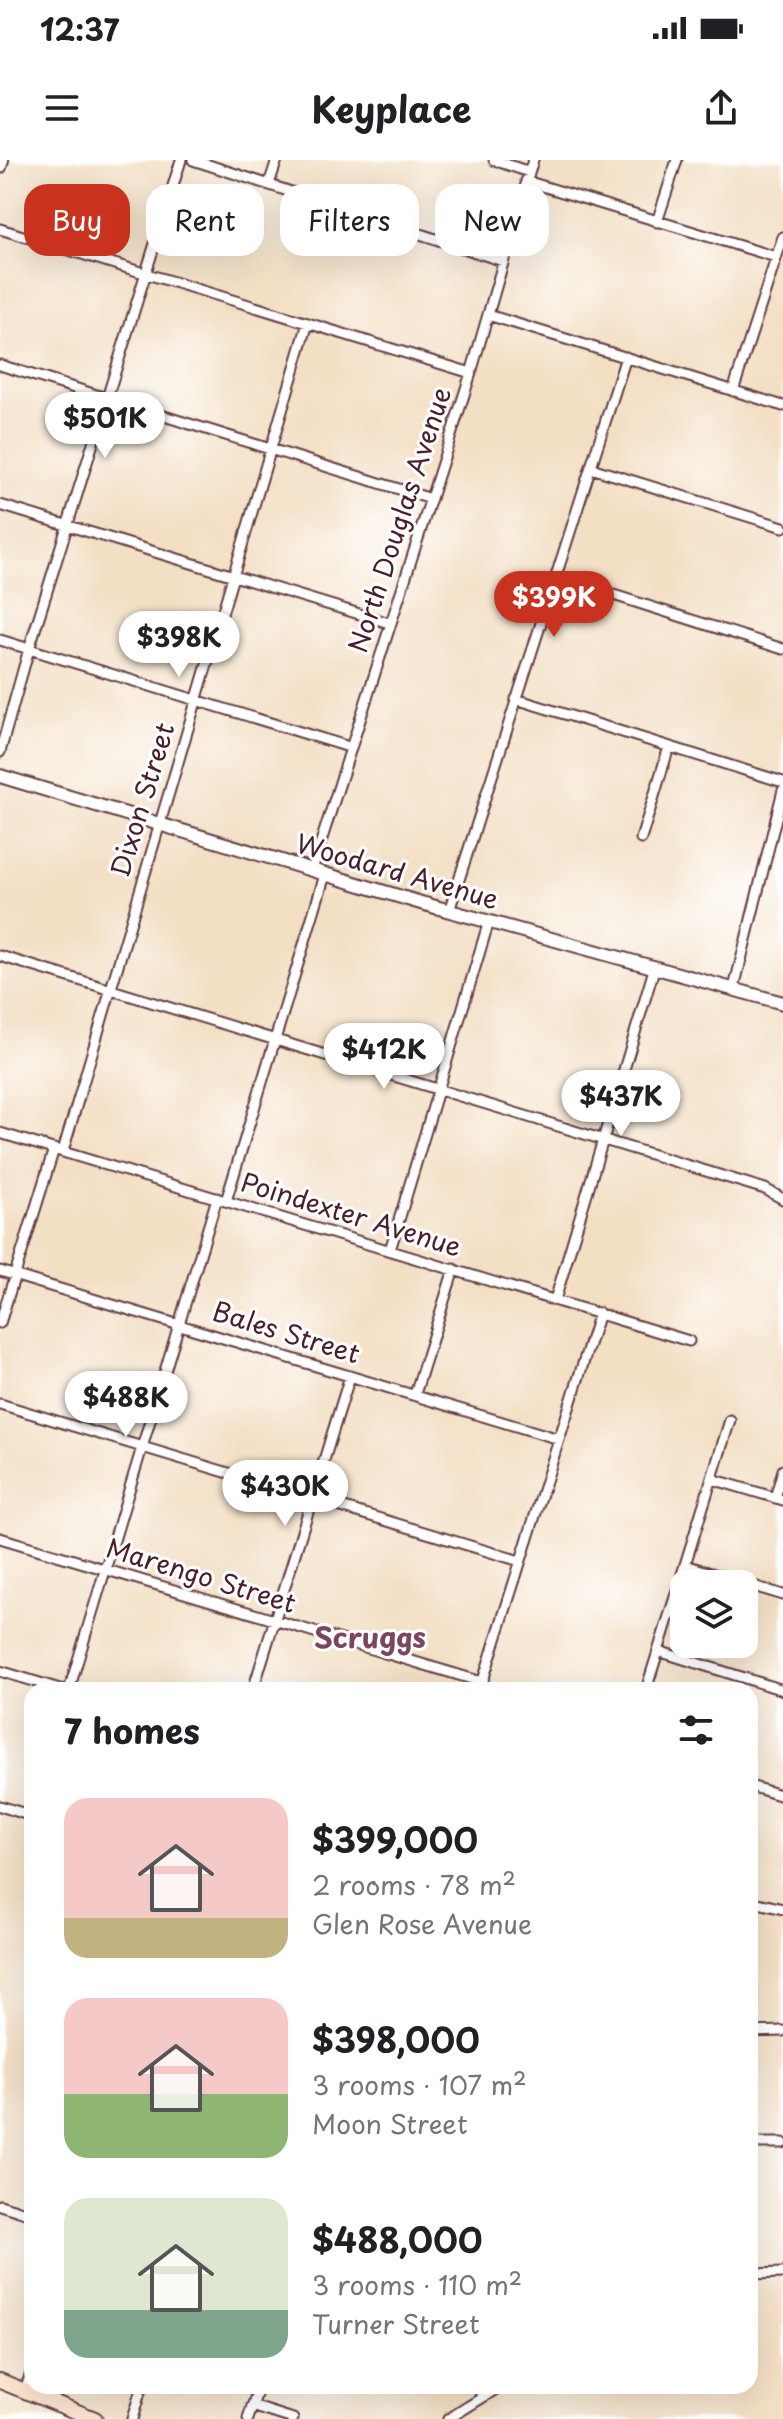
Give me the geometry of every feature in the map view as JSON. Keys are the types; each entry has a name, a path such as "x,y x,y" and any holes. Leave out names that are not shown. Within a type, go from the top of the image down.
{"main road":[{"path":"0,2381 24,2391"},
{"path":"32,2394 95,2419"}],"street":[{"path":"0,167 2,160"},
{"path":"0,752 181,160"},
{"path":"193,160 503,261"},
{"path":"269,184 277,160"},
{"path":"494,160 528,176 657,222 776,257"},
{"name":"North Douglas Avenue","path":"312,870 471,373 533,160"},
{"path":"657,222 677,160"},
{"path":"0,229 471,373"},
{"path":"733,391 783,237"},
{"path":"488,315 783,406"},
{"name":"Dixon Street","path":"0,1323 110,991 308,323"},
{"path":"449,911 626,357"},
{"path":"0,365 431,499"},
{"path":"591,468 783,527"},
{"path":"0,505 389,623"},
{"path":"557,577 783,649"},
{"path":"0,640 349,747"},
{"path":"516,699 783,782"},
{"path":"641,839 669,747"},
{"name":"Woodard Avenue","path":"0,776 449,911 783,1003"},
{"path":"734,988 783,790"},
{"path":"69,1682 179,1323 274,1041 325,875"},
{"path":"390,1250 489,921"},
{"path":"0,956 604,1139 765,1189 783,1199"},
{"path":"555,1300 655,966"},
{"name":"Poindexter Avenue","path":"0,1133 689,1341"},
{"path":"415,1394 454,1269"},
{"name":"Bales Street","path":"0,1271 559,1439"},
{"path":"482,1682 599,1313"},
{"path":"255,1682 350,1376"},
{"path":"0,1404 520,1561"},
{"path":"648,1682 730,1420"},
{"path":"712,1479 779,1499 783,1470"},
{"name":"Marengo Street","path":"0,1538 468,1682"},
{"path":"685,1565 783,1595"},
{"path":"658,1651 757,1682"},
{"path":"0,1671 38,1682"},
{"path":"758,1682 783,1690"},
{"path":"758,1788 783,1796"},
{"path":"0,1806 24,1812"},
{"path":"758,1903 783,1909"},
{"path":"758,2032 783,2031"},
{"path":"758,2143 783,2143"},
{"path":"0,2205 24,2212"},
{"path":"758,2274 783,2273"},
{"path":"132,2419 140,2394"},
{"path":"248,2419 256,2394"},
{"path":"448,2419 488,2394"},
{"path":"252,2406 293,2419"}],"district":[{"name":"Scruggs","path":"370,1638"}]}
